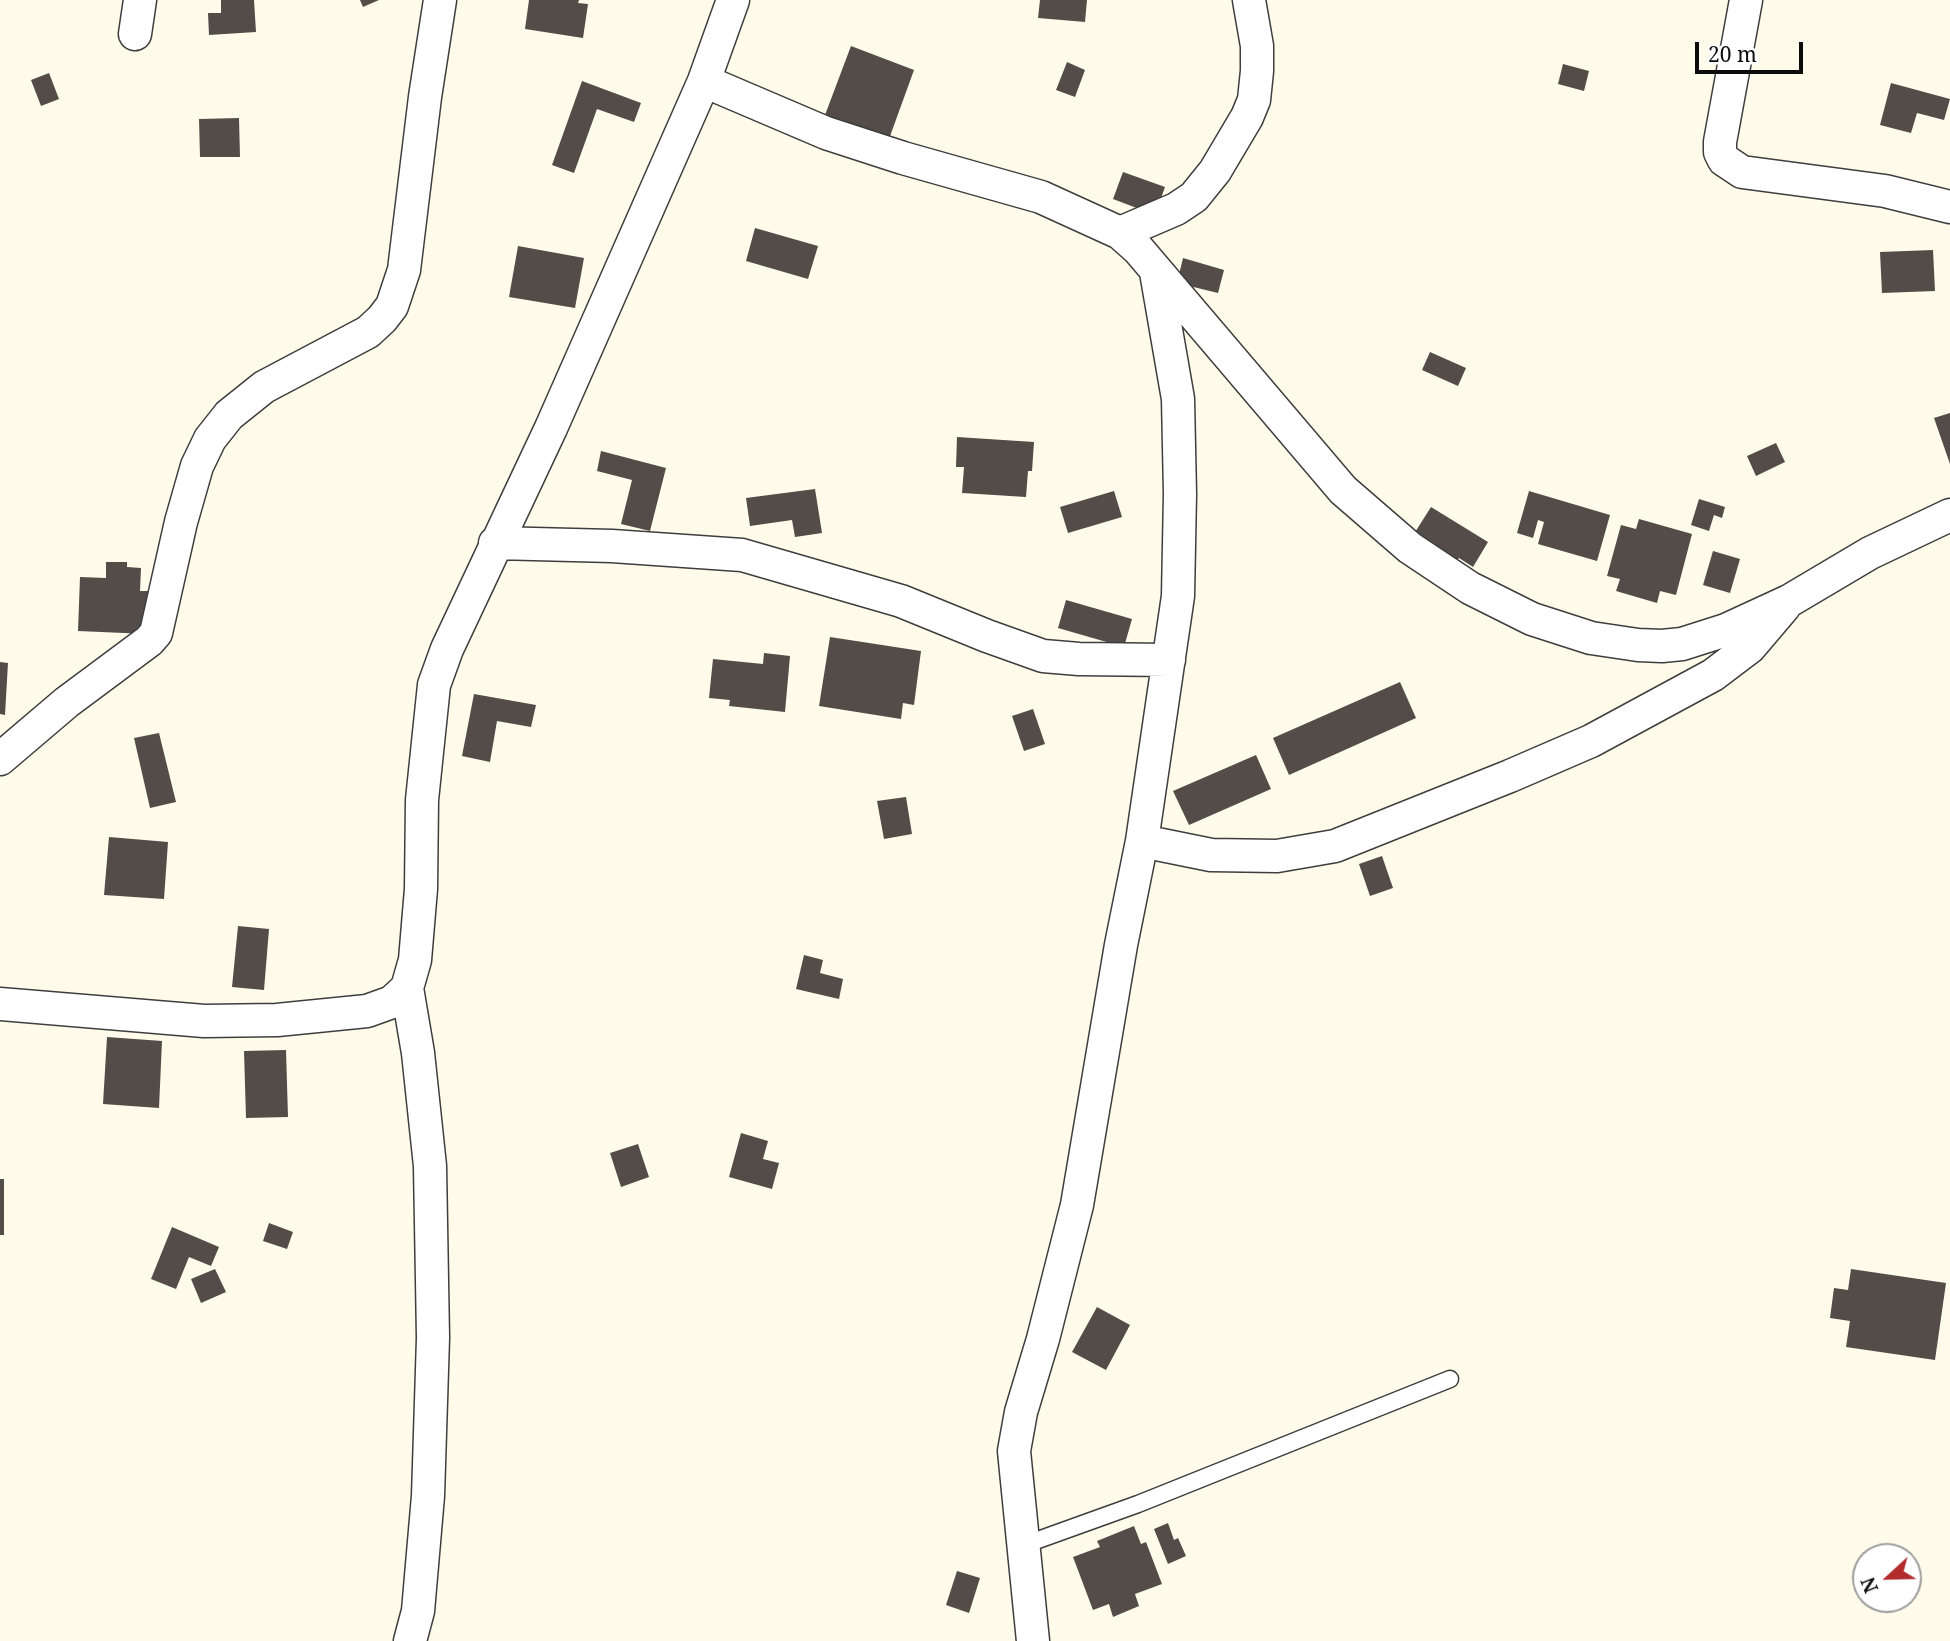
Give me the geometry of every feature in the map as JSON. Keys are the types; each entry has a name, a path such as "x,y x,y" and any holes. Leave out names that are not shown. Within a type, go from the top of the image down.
{"street":[{"path":"135,34 140,0"},
{"path":"0,759 67,702 156,633 181,522 197,466 210,439 229,415 264,387 368,332 392,306 404,270 440,0"},
{"path":"410,1641 418,1611 428,1496 433,1338 430,1166 418,1053 407,988 415,960 421,888 422,800 434,685 447,649 551,428 704,81 733,0"},
{"path":"1120,233 1176,209 1194,197 1215,171 1241,128 1254,100 1257,71 1257,46 1249,0"},
{"path":"1746,0 1720,142 1720,152 1724,160 1742,172 1885,191 1950,206"},
{"path":"704,81 826,133 1041,197 1120,233 1156,270 1343,490 1410,548 1469,589 1532,619 1591,638 1662,646 1682,644 1726,630 1789,601 1870,553 1950,515"},
{"path":"1033,1641 1014,1451 1021,1412 1043,1339 1077,1205 1121,945 1142,841 1178,596 1178,400 1156,270"},
{"path":"495,543 612,546 742,555 901,601 1043,656 1169,660"},
{"path":"1142,841 1211,855 1277,856 1335,846 1602,736 1713,675 1751,647 1789,601"},
{"path":"0,1004 204,1021 277,1020 367,1011 392,1002 407,988"}],"lane":[{"path":"1024,1545 1150,1499 1450,1379"}],"building":[{"path":"221,0 254,0 256,32 209,35 208,13 221,13"},
{"path":"360,0 379,0 363,7"},
{"path":"529,0 579,0 578,3 588,4 583,38 525,29"},
{"path":"1040,0 1087,0 1085,22 1038,18"},
{"path":"851,46 914,70 889,139 825,115"},
{"path":"1067,62 1085,70 1075,97 1056,90"},
{"path":"1563,64 1589,71 1584,91 1558,84"},
{"path":"49,73 59,99 41,106 31,80"},
{"path":"582,81 641,103 634,122 597,109 574,173 552,165"},
{"path":"1891,83 1950,99 1944,120 1917,113 1911,133 1880,125"},
{"path":"239,118 240,157 200,157 199,119"},
{"path":"1123,172 1165,187 1155,215 1113,199"},
{"path":"755,228 818,246 808,279 746,261"},
{"path":"518,246 584,258 575,308 509,297"},
{"path":"1933,250 1935,291 1882,293 1880,252"},
{"path":"1183,258 1224,270 1218,293 1177,283"},
{"path":"1430,352 1466,368 1458,386 1422,370"},
{"path":"1950,413 1950,464 1934,418"},
{"path":"957,437 1034,442 1032,471 1028,471 1026,497 962,493 964,467 956,467"},
{"path":"1776,443 1785,462 1756,476 1747,456"},
{"path":"601,451 666,468 650,531 621,524 632,480 597,471"},
{"path":"815,489 822,533 795,537 792,520 750,526 746,498"},
{"path":"1114,491 1122,517 1068,533 1060,507"},
{"path":"1529,491 1610,515 1597,561 1538,544 1544,522 1538,520 1533,538 1517,533"},
{"path":"1699,499 1725,507 1722,518 1714,515 1709,531 1691,525"},
{"path":"1431,507 1488,542 1473,567 1459,558 1455,563 1412,537"},
{"path":"1639,519 1692,534 1676,595 1660,591 1657,603 1616,591 1620,579 1607,576 1621,525 1636,529"},
{"path":"1713,551 1740,559 1730,593 1703,585"},
{"path":"106,562 127,562 127,567 141,568 140,591 148,591 147,634 78,631 80,577 106,578"},
{"path":"1066,600 1132,619 1124,647 1058,628"},
{"path":"830,637 921,651 914,705 903,703 901,719 819,706"},
{"path":"764,653 790,656 785,712 729,706 730,700 709,698 713,659 763,664"},
{"path":"0,662 8,663 5,715 0,714"},
{"path":"1400,682 1416,718 1289,775 1273,738"},
{"path":"474,694 536,705 531,727 497,721 490,762 462,756"},
{"path":"1033,709 1045,744 1024,751 1012,716"},
{"path":"159,733 176,802 150,808 134,738"},
{"path":"1256,755 1271,789 1189,825 1173,791"},
{"path":"906,797 912,834 884,839 877,801"},
{"path":"109,837 168,842 164,899 104,895"},
{"path":"1382,856 1393,888 1370,896 1359,864"},
{"path":"238,926 269,929 264,990 232,987"},
{"path":"804,955 823,960 820,973 843,979 839,999 796,989"},
{"path":"107,1037 162,1041 159,1108 103,1104"},
{"path":"286,1050 288,1117 246,1118 244,1051"},
{"path":"741,1133 768,1141 763,1159 779,1163 772,1189 729,1177"},
{"path":"638,1144 649,1177 621,1187 610,1153"},
{"path":"0,1179 4,1179 4,1235 0,1235"},
{"path":"269,1223 293,1232 287,1249 263,1241"},
{"path":"172,1227 219,1247 211,1266 189,1257 176,1289 151,1279"},
{"path":"215,1269 226,1292 201,1303 191,1279"},
{"path":"1851,1269 1946,1283 1935,1360 1846,1347 1850,1321 1830,1318 1834,1288 1848,1290"},
{"path":"1097,1307 1130,1325 1106,1370 1072,1352"},
{"path":"1168,1523 1174,1540 1178,1538 1186,1556 1168,1564 1154,1529"},
{"path":"1134,1526 1141,1544 1146,1542 1162,1584 1135,1594 1139,1606 1113,1617 1109,1604 1093,1610 1073,1557 1100,1547 1097,1541"},
{"path":"957,1571 980,1578 969,1613 946,1605"}]}
